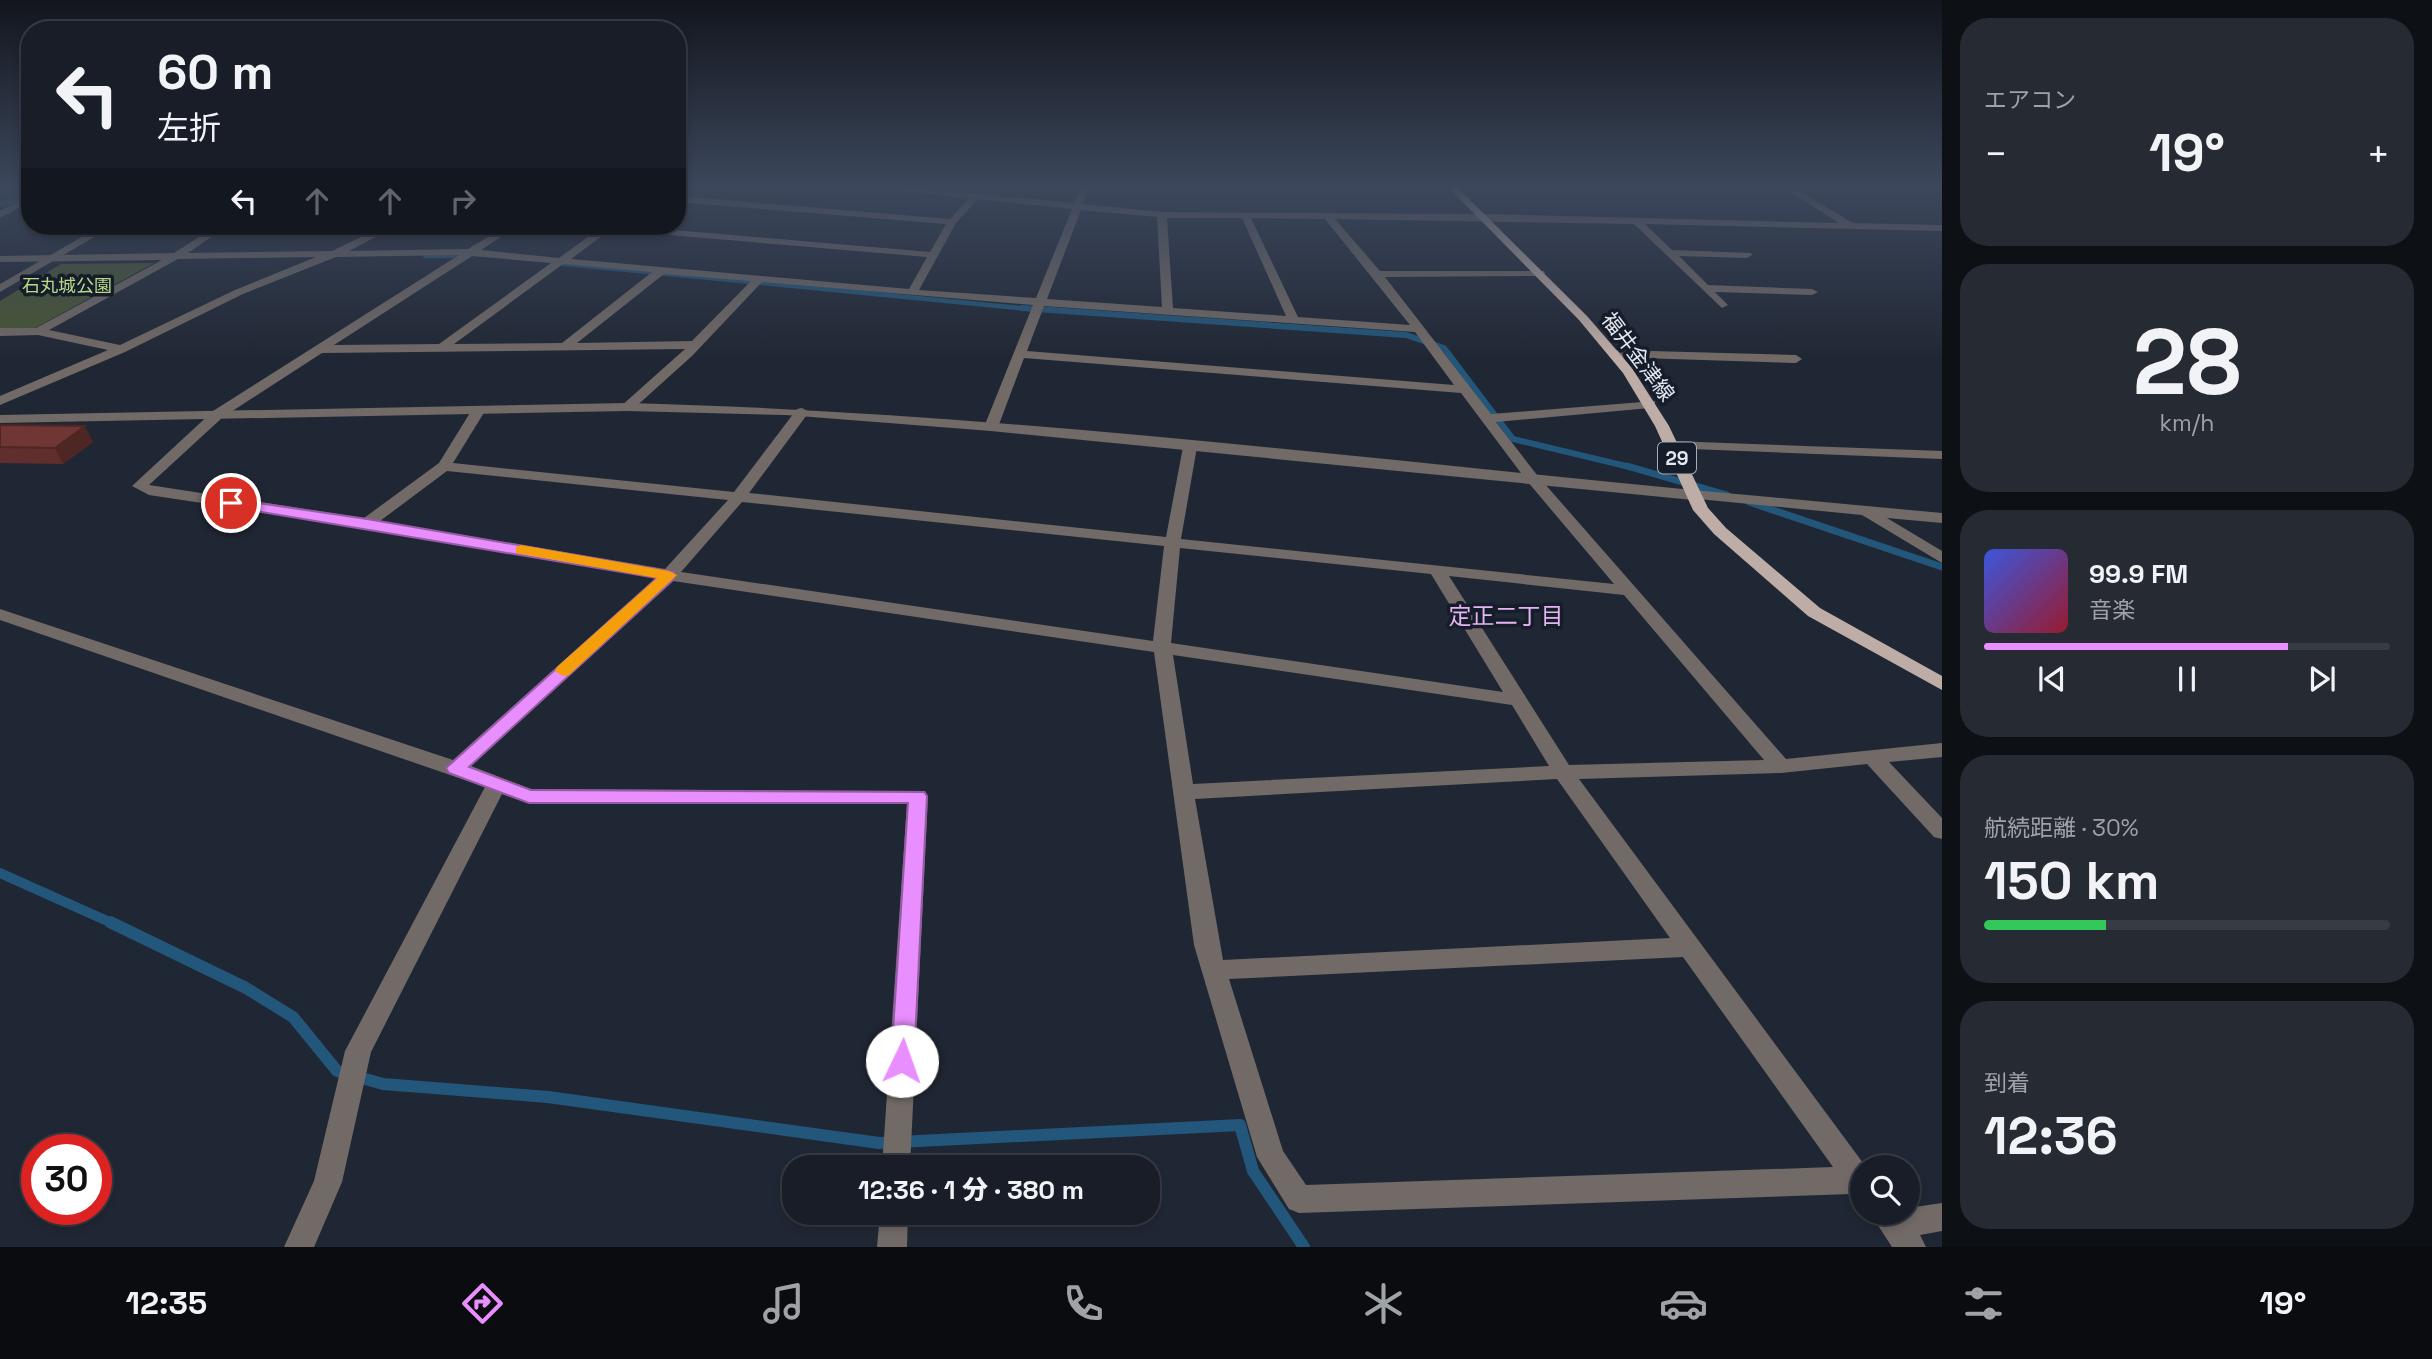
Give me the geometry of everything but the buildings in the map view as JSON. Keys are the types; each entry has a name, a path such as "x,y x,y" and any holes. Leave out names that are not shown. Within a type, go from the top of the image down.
{"main road":[{"name":"福井金津線","path":"1511,243 1614,354 1650,404 1693,495 1720,531 1793,597 1841,629 1942,684"}],"street":[{"path":"0,289 79,243"},
{"path":"37,331 196,243"},
{"path":"0,401 121,349 239,292 356,243"},
{"path":"487,243 218,414 139,486 149,491 367,523 669,575 1163,650 1518,700"},
{"path":"441,348 585,243"},
{"path":"797,243 934,255"},
{"path":"912,293 940,243"},
{"path":"991,427 1061,243"},
{"path":"1164,243 1168,313"},
{"path":"1258,243 1294,321"},
{"path":"1351,243 1377,274 1532,478 1781,766"},
{"path":"1659,243 1722,305"},
{"path":"0,259 472,253 1038,304 1417,329"},
{"path":"1669,253 1747,255"},
{"path":"565,346 661,271"},
{"path":"1377,274 1540,273"},
{"path":"627,407 696,345 758,280"},
{"path":"1705,289 1812,292"},
{"path":"0,331 37,331 121,349"},
{"path":"317,349 696,345"},
{"path":"1019,354 1462,389"},
{"path":"1614,354 1796,359"},
{"path":"1485,419 1650,404"},
{"path":"0,419 627,407 802,412 991,427 1942,518"},
{"path":"367,523 444,466 478,411"},
{"path":"456,768 669,575 740,496 802,412"},
{"path":"1671,445 1942,455"},
{"path":"1190,447 1173,541 1161,636 1163,650 1206,945 1271,1157 1299,1199 1850,1183"},
{"path":"444,466 1627,590"},
{"path":"1864,511 1942,558"},
{"path":"1436,569 1563,772 1850,1169"},
{"path":"0,614 456,768 529,796 918,796 897,1155"},
{"path":"1184,792 1563,772 1781,766 1942,750"},
{"path":"1872,757 1942,831"},
{"path":"299,1247 328,1182 358,1051 496,785"},
{"path":"1213,970 1690,947"},
{"path":"1896,1228 1942,1217"},
{"path":"892,1247 893,1225"}],"green space":[{"name":"石丸城公園","path":"154,263 35,328 0,329 0,301 61,264"}],"waterway":[{"path":"425,256 469,256"},
{"path":"555,263 1040,310"},
{"path":"1022,308 1406,335 1444,348 1513,439 1633,468"},
{"path":"1627,466 1633,468"},
{"path":"1633,468 1727,495"},
{"path":"1749,502 1942,567"},
{"path":"0,873 114,924"},
{"path":"110,922 246,988 293,1017 337,1071 383,1084 548,1097 879,1143 1240,1125 1253,1171 1304,1247"}],"slow traffic":[{"path":"521,550 669,575 563,671"}],"district":[{"name":"定正二丁目","path":"1506,616"}],"route":[{"path":"231,503 367,523 669,575 456,768 529,796 918,796 902,1061"}]}
